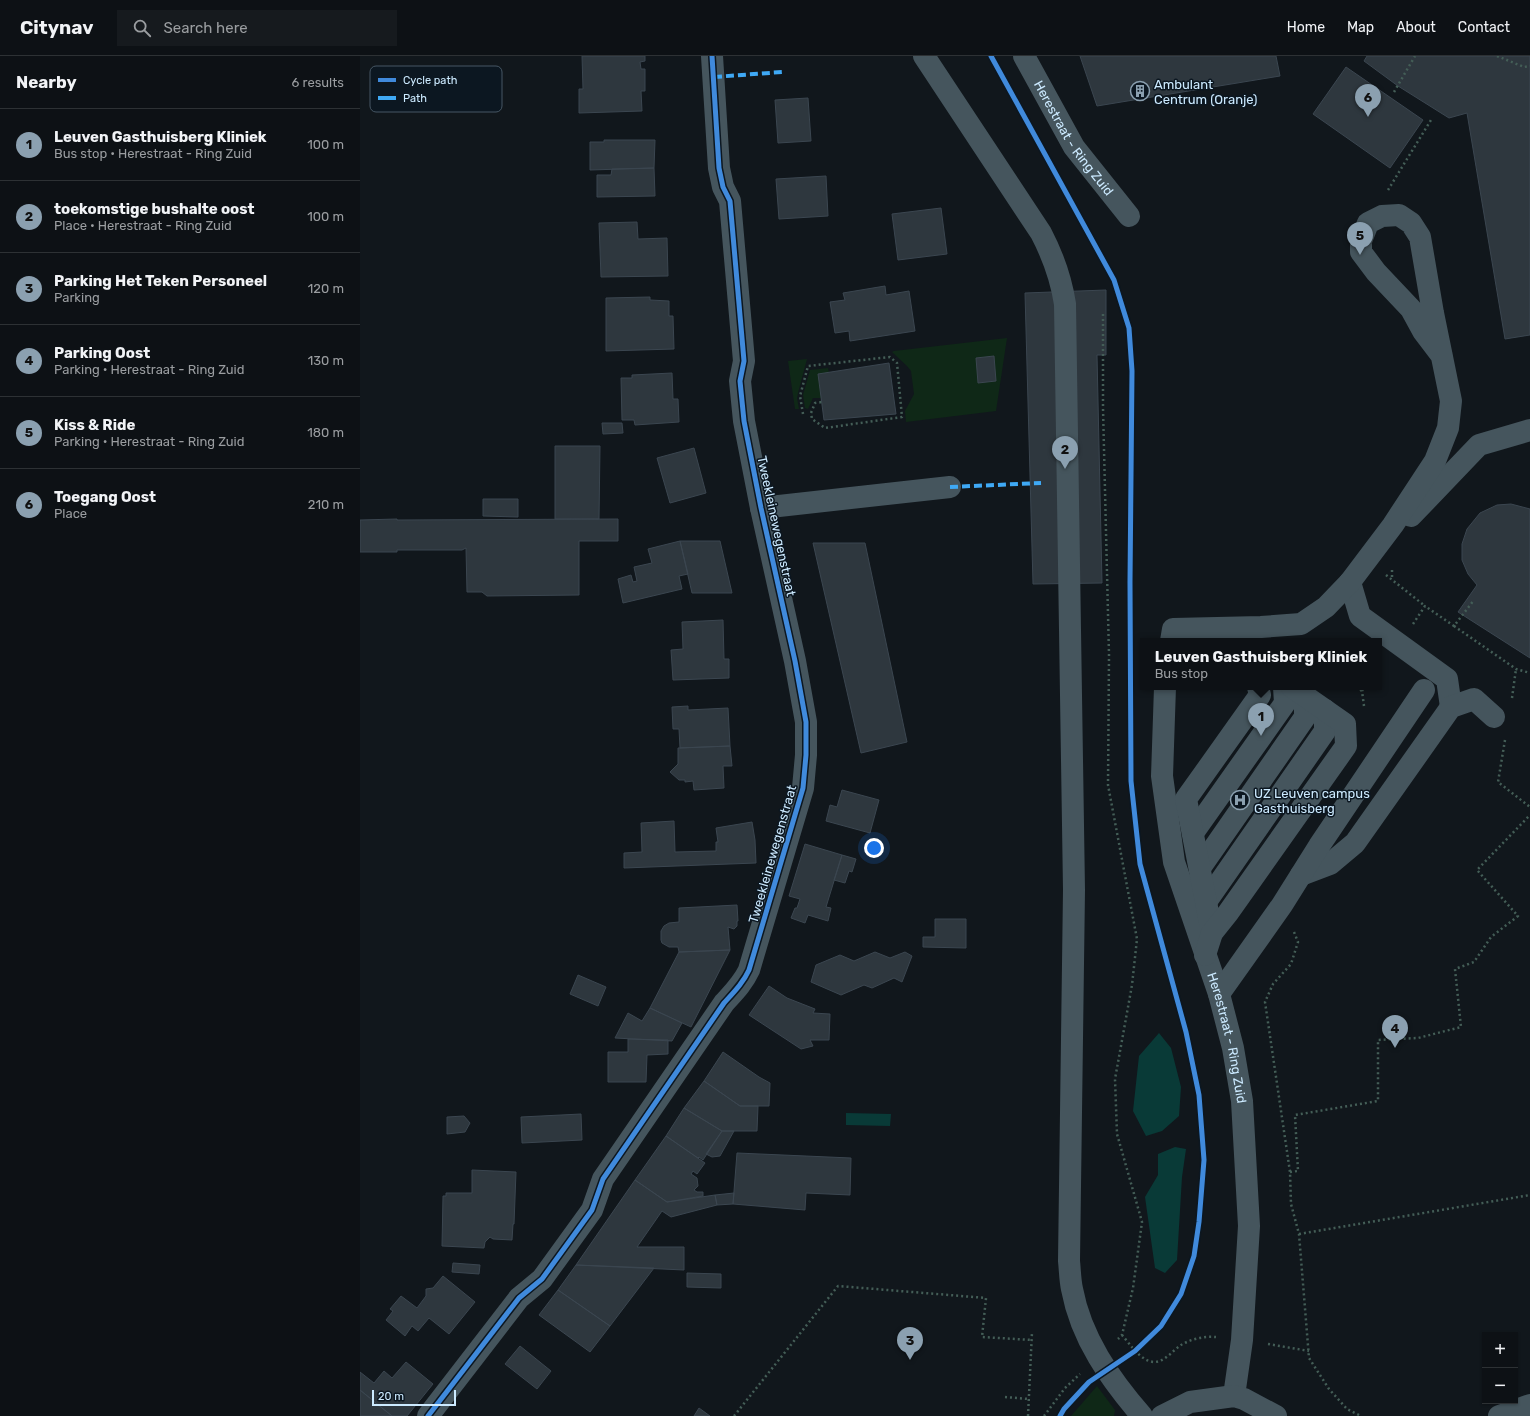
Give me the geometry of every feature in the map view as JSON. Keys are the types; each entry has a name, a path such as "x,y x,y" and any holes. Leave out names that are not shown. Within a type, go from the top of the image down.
{"street":[{"name":"Tweekleinewegenstraat","path":"428,1416 520,1298 542,1279 588,1216 592,1210 603,1178 724,1003 740,986 749,970 804,788 806,722 795,661 761,508 744,421 740,381 744,361 730,201 723,186 719,168 712,56"},
{"path":"924,56 1041,233 1057,266 1064,298 1074,890 1069,1261 1071,1288 1077,1311 1086,1334 1098,1358 1124,1395 1142,1416"},
{"name":"Herestraat - Ring Zuid","path":"1024,56 1074,146 1129,216"},
{"path":"1172,635 1301,624 1326,607 1350,582 1393,525 1435,461 1448,428 1451,401 1420,237 1411,223 1399,215 1382,216 1368,223 1361,241 1361,252 1376,272 1411,309 1423,331 1442,356"},
{"path":"1393,525 1407,521 1480,445 1530,430"},
{"path":"761,508 950,487"},
{"path":"1350,582 1360,616 1398,645 1447,679 1451,707"},
{"name":"Herestraat - Ring Zuid","path":"1165,690 1162,776 1174,862 1219,994 1233,1048 1242,1101 1249,1226 1242,1340 1234,1396"},
{"path":"1212,933 1186,799 1260,695 1259,690"},
{"path":"1193,833 1285,703 1284,690"},
{"path":"1219,994 1282,905 1318,846 1424,690"},
{"path":"1205,955 1212,933 1228,913 1346,746 1345,724 1298,691"},
{"path":"1200,868 1305,717 1298,691"},
{"path":"1301,875 1330,864 1355,843 1451,707 1474,699 1504,718"},
{"path":"1206,902 1325,732 1325,710"},
{"path":"1162,1416 1190,1402 1234,1396 1244,1399 1276,1416"},
{"path":"1499,1416 1530,1405"}],"path":[{"path":"1394,92 1415,56"},
{"path":"1497,56 1524,67 1530,66"},
{"path":"1368,223 1431,120"},
{"path":"1103,314 1103,401 1109,655 1108,785 1137,939 1132,985 1115,1080 1117,1134 1142,1222 1133,1288 1122,1335 1135,1351 1146,1359 1155,1362 1164,1359 1181,1345 1195,1338 1217,1337"},
{"path":"803,414 800,396 808,366 890,357 897,363 902,417 825,428 812,419 811,413 815,403 822,402"},
{"path":"1367,560 1425,606 1516,669 1530,673"},
{"path":"1454,626 1474,600"},
{"path":"1398,645 1425,606"},
{"path":"1516,669 1504,718 1498,782 1530,807"},
{"path":"1290,1172 1298,1170 1295,1115 1378,1101 1378,1040 1418,1038 1461,1027 1455,969 1474,962 1491,937 1518,916 1476,870 1530,815"},
{"path":"1292,926 1298,942 1291,964 1273,984 1265,1002 1290,1172 1291,1204 1299,1234 1308,1351 1309,1358 1329,1389 1347,1409 1361,1416"},
{"path":"1299,1234 1530,1195"},
{"path":"734,1416 838,1286 986,1298 982,1337 1032,1340"},
{"path":"1028,1416 1032,1332"},
{"path":"1264,1344 1308,1351"},
{"path":"1106,1369 1135,1351 1140,1346"},
{"path":"1005,1397 1029,1399"}],"shaded area":[{"path":"1007,338 996,411 906,422 905,411 914,394 911,371 892,352"},
{"path":"807,359 797,398 799,409 795,409 788,361"},
{"path":"828,368 829,373 822,398 813,398 808,409 805,408 803,395 810,370"},
{"path":"1159,1033 1171,1048 1181,1087 1179,1116 1162,1131 1146,1136 1133,1111 1139,1056"},
{"path":"846,1113 891,1114 890,1126 846,1125"},
{"path":"1175,1147 1186,1149 1182,1177 1177,1260 1165,1273 1155,1268 1145,1197 1158,1175 1158,1154"},
{"path":"1097,1386 1115,1410 1114,1416 1071,1416"}],"building":[{"path":"582,56 645,56 645,61 640,62 641,69 645,69 645,91 641,91 642,111 579,113 579,89 583,89"},
{"name":"Ambulant Centrum (Oranje)","path":"1080,56 1276,56 1280,76 1097,106"},
{"path":"1367,56 1530,56 1530,335 1505,339 1467,113 1449,118 1398,86 1364,61"},
{"path":"1346,67 1423,120 1390,168 1313,114"},
{"path":"808,98 811,141 778,143 775,100"},
{"path":"604,140 655,140 654,168 590,170 590,142 604,142"},
{"path":"654,168 655,196 597,197 597,175 611,175 612,169"},
{"path":"826,176 828,216 779,219 776,179"},
{"path":"941,208 947,254 898,260 892,214"},
{"path":"637,222 638,239 667,238 668,276 601,277 599,223"},
{"path":"885,286 886,295 909,291 915,331 850,341 849,331 835,333 830,302 845,300 843,293"},
{"path":"1106,290 1106,355 1097,355 1102,583 1033,584 1025,293"},
{"path":"650,297 650,300 669,301 669,316 673,316 674,349 606,351 606,298"},
{"path":"994,356 996,381 978,383 976,358"},
{"path":"889,363 896,414 824,420 818,374"},
{"path":"672,373 673,399 678,399 679,422 635,425 634,420 622,420 621,378 632,378 632,375"},
{"path":"602,423 622,423 623,433 603,434"},
{"path":"555,446 600,446 599,519 555,519"},
{"path":"694,448 706,493 670,503 657,458"},
{"path":"483,499 518,499 518,517 483,516"},
{"path":"1511,504 1530,509 1530,658 1458,612 1477,585 1468,574 1462,560 1462,544 1467,529 1480,513 1497,505"},
{"path":"618,519 618,541 579,541 579,595 487,596 482,592 467,592 466,548 462,550 397,550 397,552 360,552 360,520"},
{"path":"680,541 688,574 679,576 682,589 623,603 618,579 631,575 633,582 637,581 634,567 652,563 648,549"},
{"path":"680,541 720,541 732,593 692,593"},
{"path":"813,543 865,543 907,742 861,753"},
{"path":"723,620 724,659 729,659 729,678 673,680 671,650 683,649 682,622"},
{"path":"688,706 688,710 728,708 730,746 680,748 679,729 673,729 672,707"},
{"path":"730,746 732,766 723,766 724,788 694,790 693,781 685,782 685,780 679,780 670,772 678,764 678,748"},
{"path":"842,790 879,800 870,833 826,821 830,805 837,807"},
{"path":"674,821 675,852 716,851 716,842 718,842 716,828 752,822 755,840 756,863 624,868 624,853 642,852 641,823"},
{"path":"805,844 842,855 826,907 831,908 828,921 808,915 805,923 791,918 800,899 789,896"},
{"path":"842,855 856,859 852,872 849,871 845,883 834,880"},
{"path":"737,905 737,926 734,929 728,927 730,950 679,952 678,947 669,947 662,943 661,931 664,926 669,923 679,922 679,908"},
{"path":"935,919 966,919 966,948 923,947 923,937 935,937"},
{"path":"730,950 691,1027 650,1008 679,952"},
{"path":"875,952 890,958 905,952 912,956 902,982 894,978 872,988 864,985 841,995 811,982 816,965 840,955 854,961"},
{"path":"578,975 606,987 598,1006 570,994"},
{"path":"769,986 787,998 815,1009 813,1013 830,1014 829,1040 810,1040 813,1046 801,1049 749,1015"},
{"path":"650,1008 682,1023 672,1041 615,1038 628,1013 642,1021"},
{"path":"628,1039 668,1040 668,1054 647,1055 646,1082 608,1082 608,1052 628,1052"},
{"path":"723,1052 770,1083 769,1106 740,1106 704,1081"},
{"path":"704,1081 740,1106 758,1106 757,1131 722,1131 684,1108"},
{"path":"684,1108 722,1131 703,1160 666,1136"},
{"path":"581,1114 582,1140 522,1143 521,1117"},
{"path":"464,1116 470,1123 465,1132 447,1134 447,1117"},
{"path":"722,1131 734,1131 720,1156 712,1157 706,1154"},
{"path":"666,1136 705,1163 697,1174 693,1171 691,1174 697,1178 698,1186 694,1190 697,1192 703,1192 703,1196 667,1202 635,1180"},
{"path":"737,1153 851,1158 850,1195 806,1193 805,1210 733,1204"},
{"path":"472,1170 516,1172 512,1240 493,1239 490,1237 485,1242 484,1248 442,1246 443,1196 446,1196 446,1193 472,1193"},
{"path":"635,1180 667,1202 715,1195 717,1205 671,1217 662,1211 637,1247 684,1247 684,1270 576,1265"},
{"path":"734,1193 733,1204 717,1205 715,1195"},
{"path":"453,1263 480,1265 479,1274 452,1272"},
{"path":"576,1265 654,1268 610,1326 558,1290"},
{"path":"687,1273 721,1274 721,1288 687,1287"},
{"path":"443,1276 475,1302 449,1334 429,1318 418,1331 412,1326 405,1336 386,1320 393,1311 390,1309 401,1296 417,1308 426,1296 426,1289 433,1288"},
{"path":"558,1290 610,1326 590,1352 539,1315"},
{"path":"520,1346 551,1371 537,1389 505,1364"},
{"path":"406,1362 433,1384 407,1416 392,1416 360,1390 360,1372 374,1383 384,1371 392,1378"},
{"path":"360,1390 392,1416 360,1416"},
{"path":"699,1408 710,1416 694,1416"}],"marked path":[{"path":"714,77 782,72"},
{"path":"950,487 1041,483"}],"cycle path":[{"path":"428,1416 519,1298 542,1279 592,1210 603,1179 724,1003 747,975 803,788 806,755 806,722 795,661 761,508 744,421 740,381 744,361 730,201 723,187 719,168 712,56"},
{"path":"991,56 1114,280 1129,328 1132,371 1130,582 1131,781 1140,864 1186,1032 1199,1095 1204,1160 1199,1222 1194,1256 1181,1294 1161,1326 1135,1351 1089,1382 1064,1409 1060,1416"}],"place":[{"name":"Ambulant Centrum (Oranje)","path":"1140,91"},
{"name":"Toegang Oost","path":"1368,117"},
{"name":"Kiss & Ride","path":"1360,255"},
{"name":"toekomstige bushalte oost","path":"1065,469"},
{"name":"Leuven Gasthuisberg Kliniek","path":"1261,736"},
{"name":"UZ Leuven campus Gasthuisberg","path":"1240,800"},
{"name":"Parking Oost","path":"1395,1048"},
{"name":"Parking Het Teken Personeel","path":"910,1360"}]}
